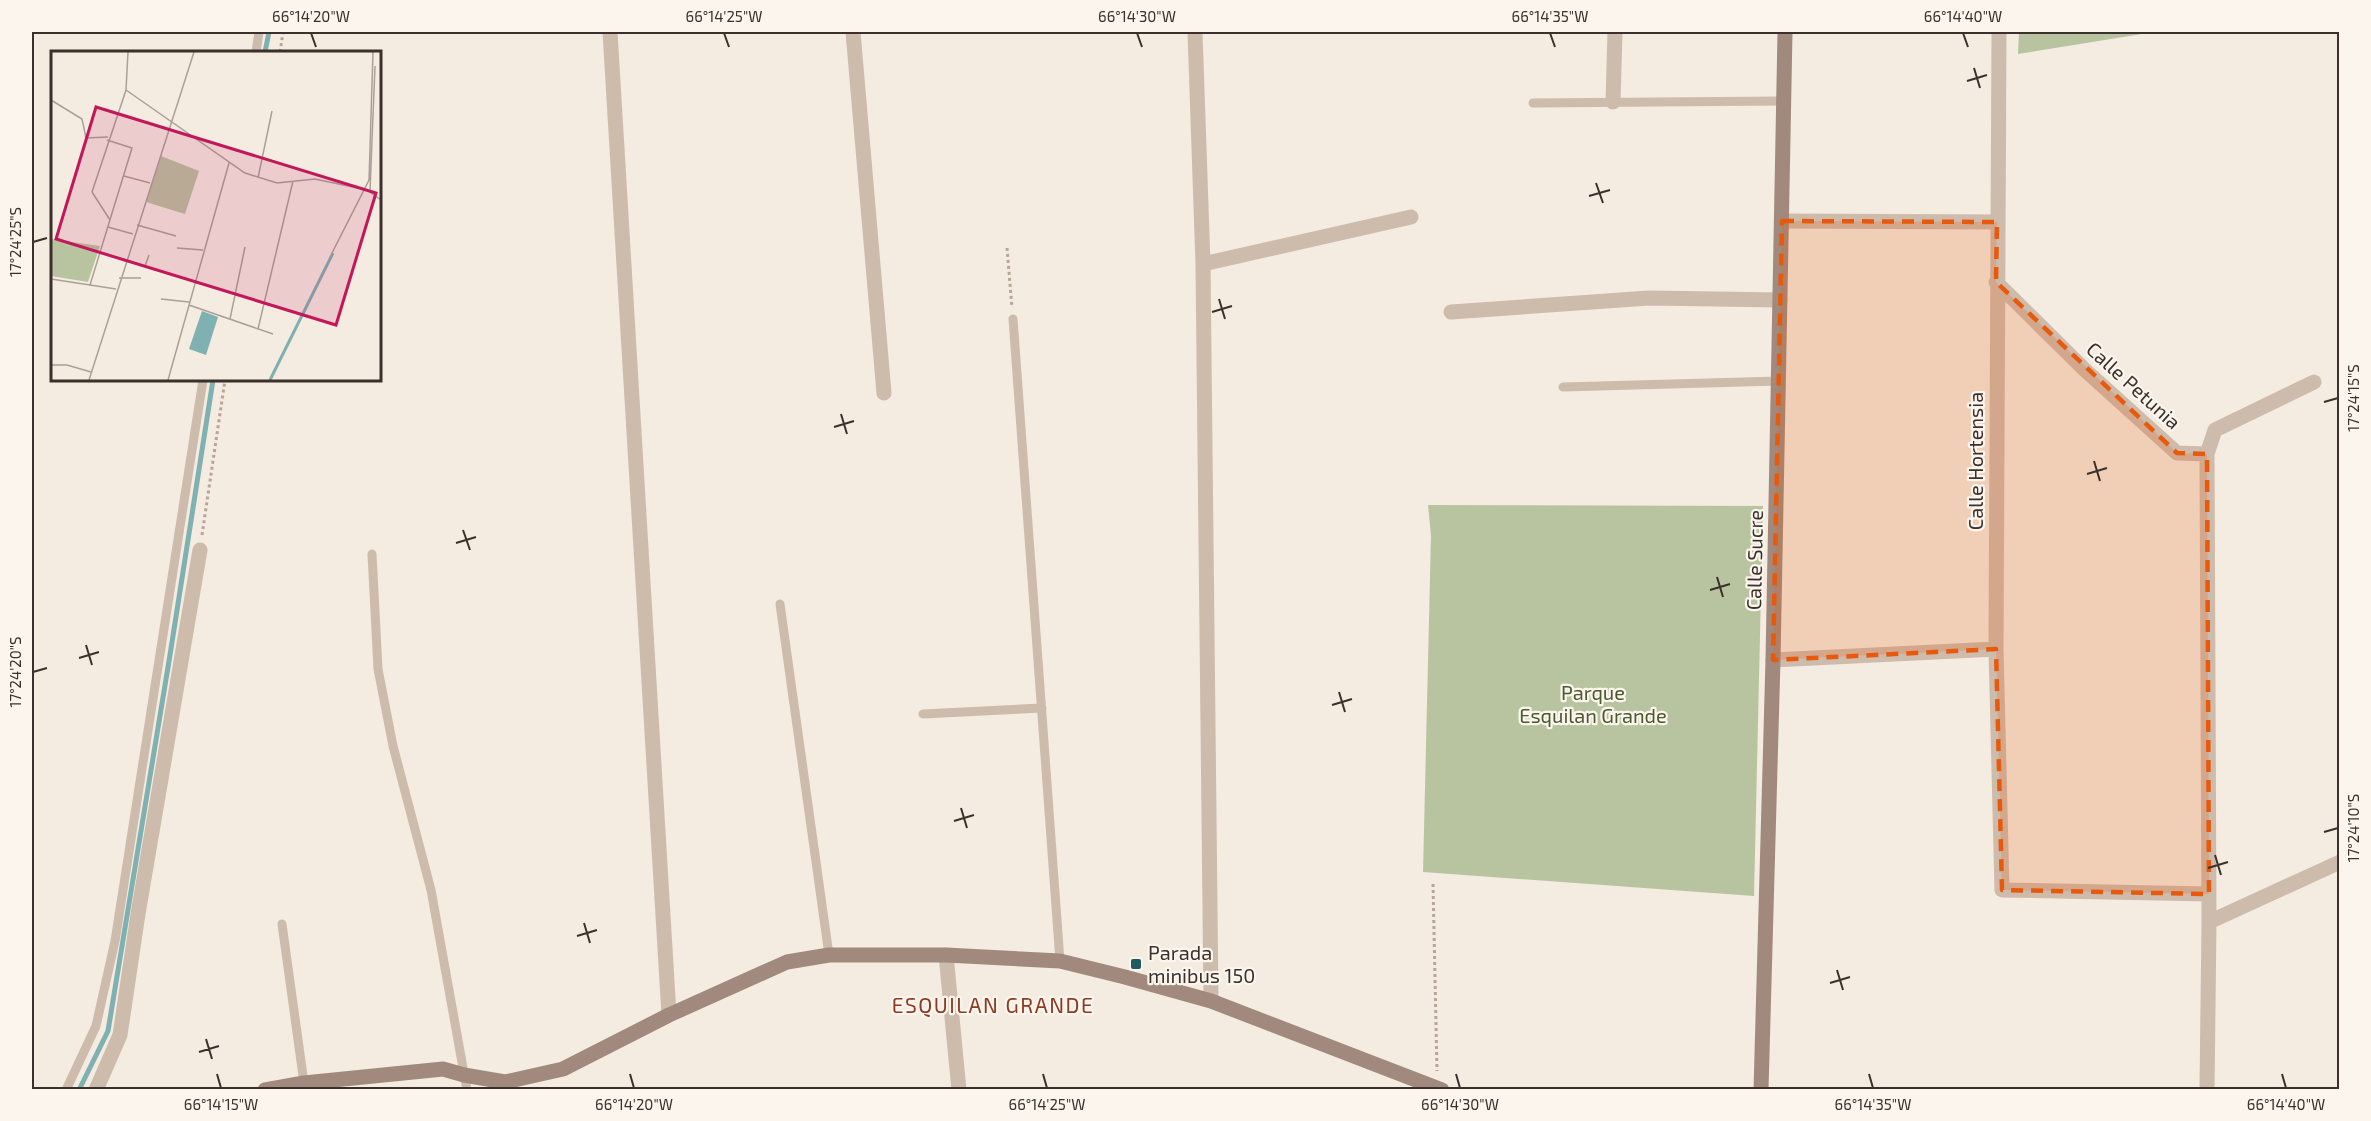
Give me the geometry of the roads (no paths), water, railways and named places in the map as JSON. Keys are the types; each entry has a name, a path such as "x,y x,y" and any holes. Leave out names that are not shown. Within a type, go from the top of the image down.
{"street":[{"path":"610,32 669,1015"},
{"path":"853,32 884,393"},
{"path":"1195,32 1203,264 1211,1001"},
{"path":"1613,102 1615,32"},
{"name":"Calle Sucre","path":"1761,1089 1773,660 1785,32"},
{"name":"Calle Hortensia","path":"1999,32 1996,649 2002,890 2209,894"},
{"path":"1203,264 1411,217"},
{"path":"1782,221 1997,222"},
{"name":"Calle Petunia","path":"1996,282 2085,370 2177,453 2207,454"},
{"path":"1451,312 1649,298 1780,300"},
{"path":"2207,1089 2209,894 2207,454 2216,430 2314,382"},
{"path":"96,1089 120,1035 138,914 200,549"},
{"path":"1773,660 1996,649"},
{"path":"2209,921 2340,862"},
{"path":"265,1089 443,1069 465,1082 504,1082 563,1069 669,1015 788,963 829,955 946,955 1060,961 1211,1001 1440,1089"},
{"path":"946,955 959,1089"}],"lane":[{"path":"256,51 259,32"},
{"path":"1533,103 1784,101"},
{"path":"1013,319 1060,961"},
{"path":"66,1089 96,1026 115,941 203,381"},
{"path":"1563,387 1779,381"},
{"path":"372,554 378,669 393,746 431,890 465,1082"},
{"path":"780,604 829,955"},
{"path":"923,714 1042,708"},
{"path":"282,924 304,1083"}],"waterway":[{"path":"265,51 269,32"},
{"path":"79,1090 108,1031 213,381"}],"place":[{"name":"Parada minibus 150","path":"1136,964"}],"district":[{"name":"ESQUILAN GRANDE","path":"993,1004"}],"park label":[{"name":"Parque Esquilan Grande","path":"1593,704"}]}
